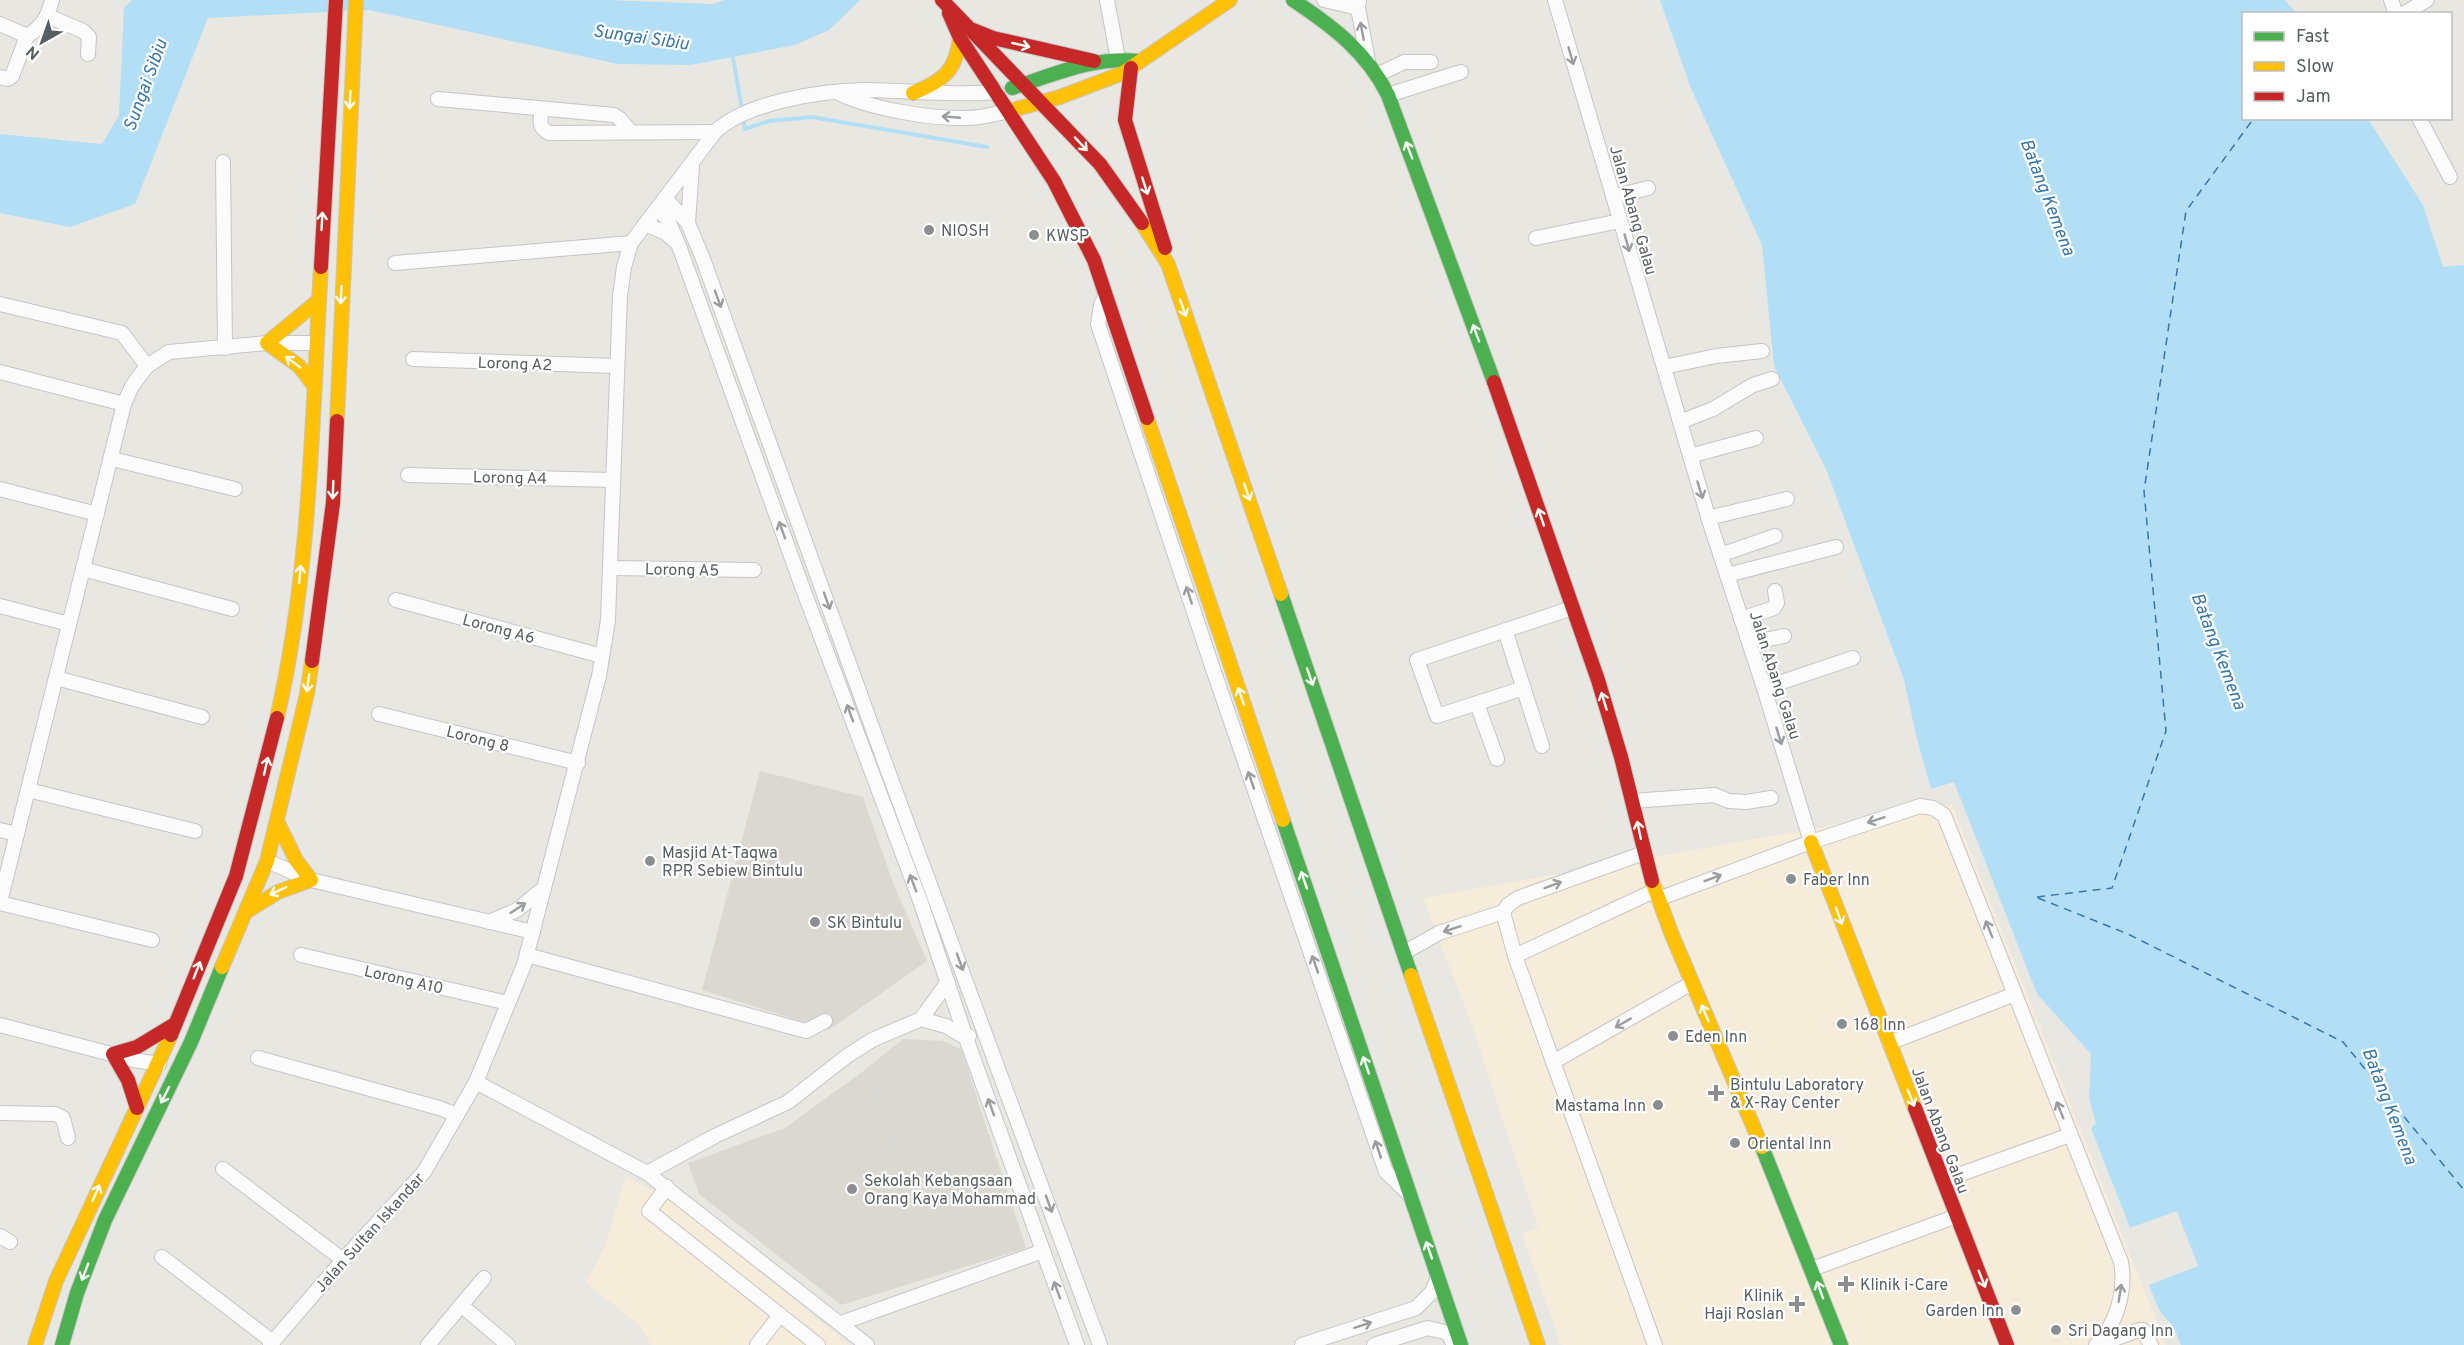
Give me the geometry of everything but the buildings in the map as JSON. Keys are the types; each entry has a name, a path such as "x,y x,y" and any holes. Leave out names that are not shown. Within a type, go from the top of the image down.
{"street":[{"path":"0,77 8,79 12,76 27,36 38,30 48,16 52,0"},
{"path":"35,1345 56,1281 159,1064 236,876 260,789 293,641 307,504 336,0"},
{"path":"62,1345 77,1293 105,1220 191,1042 249,910 267,861 307,694 333,502 356,0"},
{"path":"1107,0 1118,59"},
{"path":"838,93 861,103 925,114 969,118 1009,111 1070,93 1123,73 1230,0"},
{"path":"1293,0 1322,19 1368,61 1388,95 1480,343 1598,680 1634,801 1644,853 1657,894 1812,1269 1841,1345"},
{"path":"1324,0 1359,4 1368,61"},
{"name":"Jalan Abang Galau","path":"1555,0 1708,518 1764,688 1811,842 2007,1345"},
{"path":"2406,12 2427,0"},
{"path":"945,4 997,92 1054,181 1094,260 1461,1345"},
{"path":"48,16 83,31 89,38 88,54"},
{"path":"0,24 27,36"},
{"path":"963,32 1098,62"},
{"path":"963,32 1022,86 1100,164 1124,195 1168,264"},
{"path":"914,93 937,84 949,73 959,51 963,32"},
{"path":"395,263 631,243 716,132 747,111 795,98 864,90 975,94 997,92 1098,62 1118,59 1135,65"},
{"path":"1377,75 1404,62 1431,62"},
{"path":"1135,65 1125,120 1158,223 1168,264 1538,1345"},
{"path":"1388,95 1461,72"},
{"path":"438,99 614,115 620,118 630,131"},
{"path":"542,110 540,124 542,129 549,133 716,132"},
{"path":"597,114 598,134"},
{"path":"2420,120 2450,177"},
{"path":"223,162 225,348"},
{"path":"693,164 688,223 1100,1345"},
{"path":"1613,197 1648,188"},
{"path":"661,203 688,223"},
{"path":"661,203 679,246 803,589 921,903 966,1038 1077,1345"},
{"path":"1536,238 1620,221"},
{"path":"645,224 666,232 679,246"},
{"name":"Jalan Sultan Iskandar","path":"272,1343 424,1172 476,1082 527,956 600,676 608,620 620,296 624,267 631,243"},
{"path":"267,343 318,301"},
{"path":"0,304 122,333 147,366"},
{"path":"152,940 0,902 124,404 132,386 147,366 169,352 267,343 315,343 330,355 337,386"},
{"path":"267,343 299,366 315,387"},
{"path":"1664,367 1716,356 1762,351"},
{"name":"Lorong A2","path":"413,359 616,366"},
{"path":"0,372 124,404"},
{"path":"1680,422 1713,409 1753,385 1772,379"},
{"path":"1690,456 1756,438"},
{"path":"112,459 235,489"},
{"name":"Lorong A4","path":"408,475 612,480"},
{"path":"0,489 97,514"},
{"path":"1708,518 1787,499"},
{"path":"1720,555 1775,536"},
{"path":"1727,575 1836,547"},
{"name":"Lorong A5","path":"610,568 754,570"},
{"path":"84,569 232,609"},
{"path":"1741,619 1774,608 1777,603 1774,591"},
{"name":"Lorong A6","path":"396,600 602,656"},
{"path":"0,606 69,624"},
{"path":"1524,688 1437,716 1417,660 1572,608"},
{"path":"1505,630 1542,746"},
{"path":"1747,637 1769,639 1784,636"},
{"path":"1764,688 1853,658"},
{"path":"56,678 202,717"},
{"path":"1477,704 1497,759"},
{"name":"Lorong 8","path":"379,714 578,763"},
{"path":"260,789 266,804 261,844 267,861 311,880 532,932"},
{"path":"28,790 195,831"},
{"path":"1634,801 1714,795 1729,801 1746,802 1771,798"},
{"path":"1515,956 1657,894 1920,806 1939,811 1944,815 2121,1262 2123,1275 2112,1327 2097,1345"},
{"path":"277,821 296,860 311,880"},
{"path":"0,830 17,834"},
{"path":"1405,952 1439,933 1503,912 1518,898 1644,853"},
{"path":"249,910 282,889 311,880"},
{"path":"489,922 517,910 544,888"},
{"path":"647,1173 715,1136 788,1101 847,1056 872,1041 921,1019 947,980 928,910 927,900 934,892"},
{"path":"1503,912 1515,956 1655,1345"},
{"name":"Lorong A10","path":"301,955 507,1003"},
{"path":"527,956 806,1031 825,1021"},
{"path":"1553,1062 1692,983"},
{"path":"1889,1043 2015,994"},
{"path":"921,1019 946,1026 966,1038"},
{"path":"112,1054 136,1047 174,1024"},
{"path":"0,1025 159,1064 175,1057 191,1042"},
{"path":"966,1038 985,1030"},
{"path":"112,1054 128,1080 137,1108"},
{"path":"258,1058 457,1115"},
{"path":"476,1082 647,1173 867,1345"},
{"path":"0,1113 55,1114 63,1118 68,1138"},
{"path":"1944,1180 2070,1135"},
{"path":"223,1169 344,1260"},
{"path":"667,1187 649,1211 818,1345"},
{"path":"1812,1269 1957,1216"},
{"path":"841,1323 1043,1251"},
{"path":"162,1257 272,1343"},
{"path":"1302,1345 1416,1308 1432,1292 1438,1277"},
{"path":"429,1345 484,1278"},
{"path":"461,1305 508,1345"},
{"path":"757,1345 780,1315"},
{"path":"1996,1345 1997,1316"},
{"path":"1374,1345 1428,1328 1448,1334 1454,1345"},
{"path":"2097,1345 2139,1330 2143,1330 2151,1345"}],"shaded area":[{"name":"SK Bintulu","path":"760,771 863,797 893,883 927,961 829,1030 702,990"},
{"path":"1952,804 2166,1345 1561,1345 1522,1234 1538,1227 1471,1023 1423,898"},
{"path":"903,1039 943,1041 962,1050 985,1123 890,1155 862,1072"},
{"name":"Sekolah Kebangsaan Orang Kaya Mohammad","path":"862,1072 891,1155 985,1123 1026,1248 841,1305 699,1194 688,1163 785,1128"},
{"path":"626,1176 677,1204 849,1345 651,1345 640,1326 586,1283 605,1246"}],"water":[{"name":"Sungai Sibiu","path":"132,0 607,0 713,4 725,0 860,0 829,30 795,45 691,65 618,64 369,10 208,18 135,204 70,227 0,213 0,134 102,144 119,115 124,7"},
{"name":"Batang Kemena","path":"1660,0 2285,0 2295,12 2242,12 2242,120 2369,120 2423,205 2443,267 2464,265 2464,1345 2181,1345 2173,1326 2160,1312 2149,1285 2198,1266 2177,1211 2130,1228 2091,1128 2096,1124 2089,1098 2091,1054 2037,994 1954,782 1931,789 1904,680 1826,469 1774,366 1762,245 1690,86"}],"waterway":[{"path":"732,52 742,110"},
{"path":"743,117 745,129 769,121 812,117 987,147"}],"ferry route":[{"path":"2037,897 2112,888 2166,731 2144,491 2186,211 2253,120"},
{"path":"2038,898 2128,934 2343,1042 2464,1190"}],"traffic: fast":[{"path":"1293,0 1347,41 1370,66 1388,95 1494,382"},
{"path":"1012,88 1090,64 1106,61 1138,61"},
{"path":"1281,594 1411,975"},
{"path":"1283,820 1461,1345"},
{"path":"62,1345 77,1293 105,1220 191,1042 222,967"},
{"path":"1762,1147 1841,1345"}],"traffic: slow":[{"path":"337,421 356,0"},
{"path":"1009,111 1060,97 1123,73 1230,0"},
{"path":"913,93 932,84 946,73 955,59 960,38"},
{"path":"1142,223 1168,264 1281,594"},
{"path":"277,718 297,607 303,550 312,437 321,267"},
{"path":"315,387 299,366 267,343 318,301"},
{"path":"1147,418 1283,820"},
{"path":"222,967 267,861 307,694 312,661"},
{"path":"249,910 278,892 311,880 296,860 277,821"},
{"path":"1811,842 1915,1108"},
{"path":"1652,881 1672,935 1762,1147"},
{"path":"1411,975 1538,1345"},
{"path":"35,1345 56,1281 171,1035"}],"traffic: jam":[{"path":"321,267 336,0"},
{"path":"942,0 1100,164 1142,223"},
{"path":"949,13 960,38 1054,181 1094,260 1147,418"},
{"path":"973,30 993,38 1094,61"},
{"path":"1131,68 1125,120 1165,248"},
{"path":"1494,382 1598,680 1621,757 1652,881"},
{"path":"312,661 333,503 337,421"},
{"path":"171,1035 236,876 277,718"},
{"path":"137,1108 128,1080 113,1054 137,1047 175,1024"},
{"path":"1915,1108 2007,1345"}],"place":[{"name":"NIOSH","path":"929,230"},
{"name":"KWSP","path":"1034,235"},
{"name":"Masjid At-Taqwa RPR Sebiew Bintulu","path":"650,861"},
{"name":"Faber Inn","path":"1791,879"},
{"name":"SK Bintulu","path":"815,922"},
{"name":"168 Inn","path":"1842,1024"},
{"name":"Eden Inn","path":"1673,1036"},
{"name":"Bintulu Laboratory & X-Ray Center","path":"1716,1093"},
{"name":"Mastama Inn","path":"1658,1105"},
{"name":"Oriental Inn","path":"1735,1143"},
{"name":"Sekolah Kebangsaan Orang Kaya Mohammad","path":"852,1189"},
{"name":"Klinik i-Care","path":"1846,1284"},
{"name":"Klinik Haji Roslan","path":"1797,1304"},
{"name":"Garden Inn","path":"2016,1310"},
{"name":"Sri Dagang Inn","path":"2056,1330"}]}
